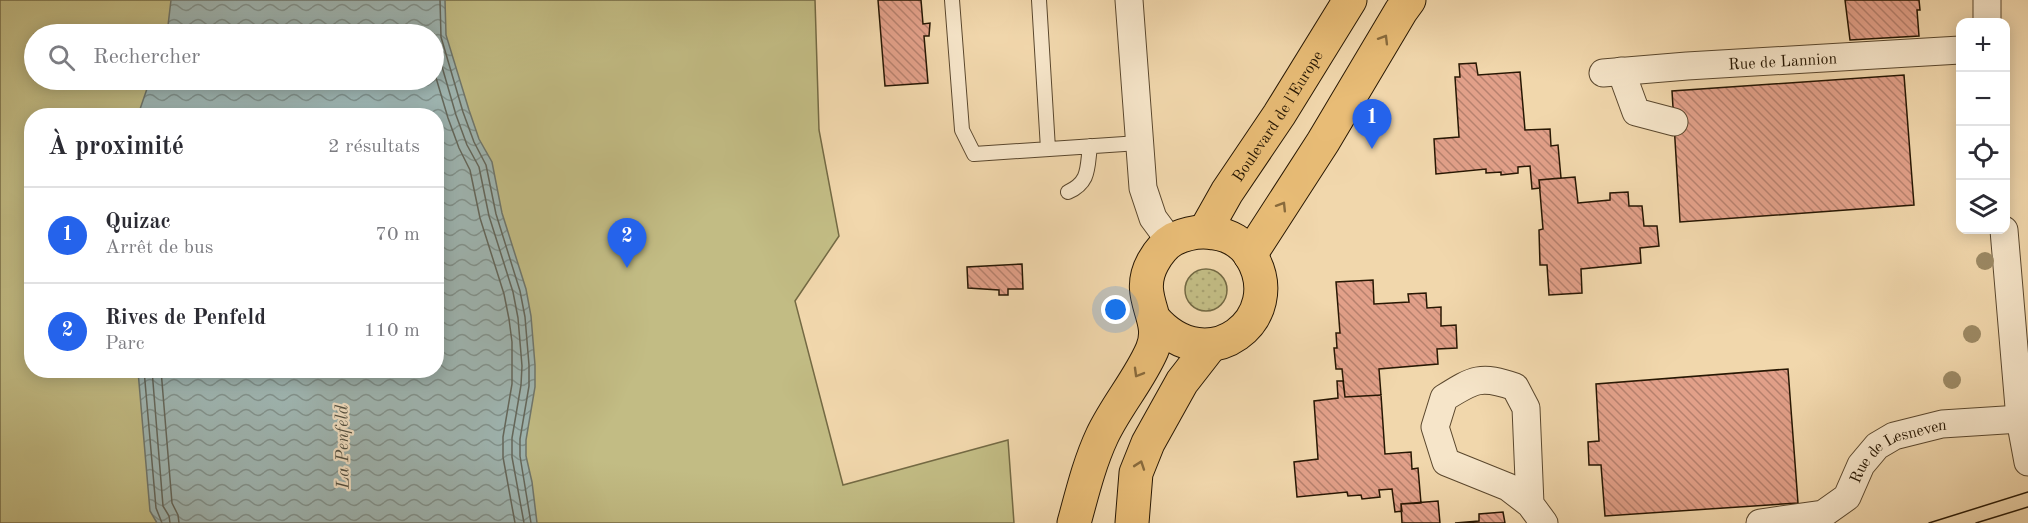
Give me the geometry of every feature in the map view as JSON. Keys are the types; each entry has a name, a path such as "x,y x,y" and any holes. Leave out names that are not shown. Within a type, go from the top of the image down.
{"main road":[{"name":"Boulevard de l'Europe","path":"1205,231 1227,192 1279,115 1350,0"},
{"path":"1250,255 1323,142 1409,0"},
{"path":"1074,523 1086,478 1102,436 1153,349 1156,332 1146,286 1149,269 1158,253 1170,241 1187,233 1205,231 1222,234 1238,242 1250,255 1259,273 1261,292 1256,312 1245,328 1229,340 1210,346 1194,345 1165,332 1154,319"},
{"path":"1132,523 1136,473 1148,443 1182,382 1210,346"}],"street":[{"path":"1129,0 1143,189 1153,218 1170,241"},
{"path":"1986,18 1987,0"},
{"name":"Rue de Lannion","path":"1674,122 1636,112 1612,73 1687,66 1956,50"},
{"path":"2004,234 2020,419 2028,462"},
{"path":"1494,380 1515,387 1526,408 1537,514 1508,487 1446,462 1435,427 1444,398 1469,382 1494,380"},
{"name":"Rue de Lesneven","path":"1760,523 1823,514 1847,497 1861,465 1877,446 1894,436 1942,424 2020,419"}],"lane":[{"path":"952,0 962,130 974,154 1139,143"},
{"path":"1039,0 1048,149"},
{"path":"1068,192 1079,187 1085,179 1090,146"}],"shaded area":[{"path":"0,0 815,0 819,130 839,236 795,301 843,485 1008,440 1014,523 0,523"},
{"path":"1206,269 1214,270 1221,275 1226,282 1226,298 1221,305 1214,310 1206,311 1198,310 1191,305 1186,298 1185,290 1186,282 1191,275 1198,270"}],"water":[{"name":"La Penfeld","path":"171,0 445,0 446,35 479,139 492,162 502,213 526,289 531,316 535,387 526,440 526,456 537,523 157,523 150,511 139,378 444,378 444,108 140,108 147,90 444,90 444,24 168,24"}],"building":[{"path":"878,0 921,0 923,24 930,23 929,36 924,36 928,83 885,86"},
{"path":"1845,0 1919,0 1920,10 1917,10 1919,36 1850,40"},
{"path":"1476,63 1478,75 1520,72 1525,130 1550,129 1551,146 1558,145 1561,178 1539,180 1540,188 1532,189 1530,166 1518,167 1518,173 1501,175 1501,172 1486,173 1486,169 1436,174 1434,139 1459,137 1455,77 1460,77 1459,64"},
{"path":"1904,75 1914,205 1680,222 1672,91"},
{"path":"1575,177 1578,203 1610,200 1610,193 1628,192 1629,206 1642,206 1644,226 1657,226 1659,246 1640,248 1641,263 1581,269 1582,293 1549,295 1547,265 1540,265 1539,230 1543,229 1539,180"},
{"path":"1022,264 1023,289 1008,289 1008,295 999,295 999,290 968,288 967,267"},
{"path":"1373,280 1374,304 1409,302 1408,294 1426,293 1427,308 1441,307 1441,326 1456,325 1457,348 1437,349 1438,364 1379,369 1381,395 1345,397 1342,369 1336,369 1334,348 1337,348 1336,333 1340,333 1336,282"},
{"path":"1788,369 1798,503 1605,516 1601,465 1589,465 1588,442 1599,441 1596,384"},
{"path":"1337,381 1343,381 1345,397 1381,395 1385,454 1411,452 1412,469 1418,468 1421,503 1401,504 1402,511 1395,512 1392,489 1379,490 1380,497 1362,499 1361,495 1348,496 1347,492 1297,497 1294,462 1318,459 1314,401 1338,398"},
{"path":"1438,501 1440,523 1402,523 1401,504"},
{"path":"1503,512 1505,523 1455,523 1479,521 1479,514"}],"tram line":[{"path":"1929,523 2028,492"},
{"path":"1976,523 2028,507"}],"place":[{"name":"Quizac","path":"1372,149"},
{"name":"Rives de Penfeld","path":"627,268"}]}
